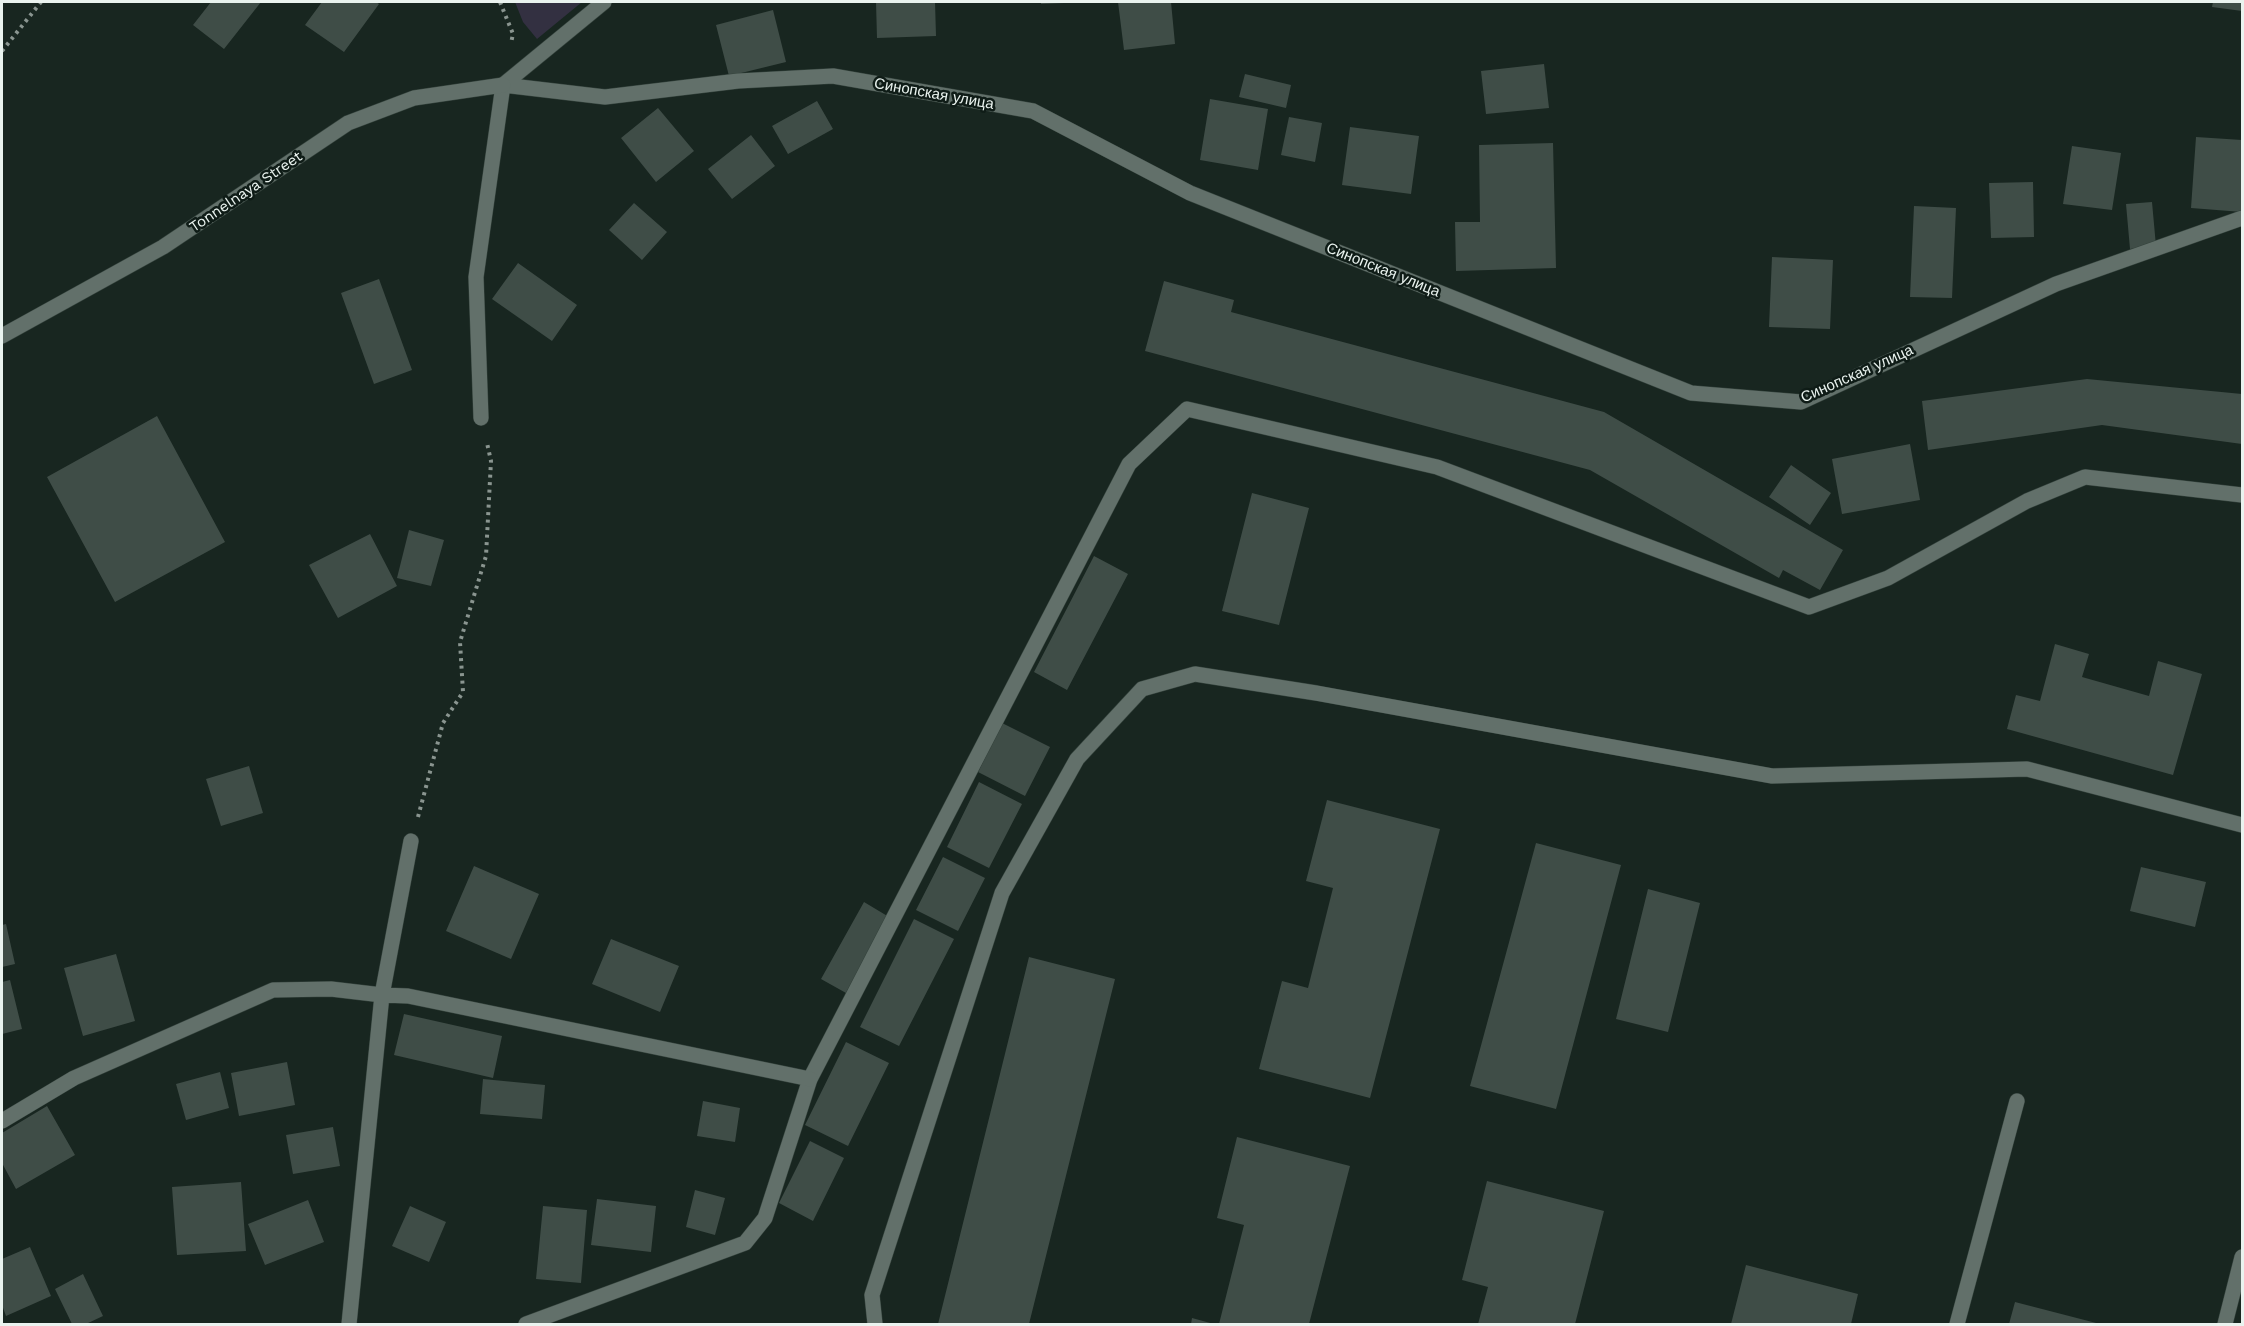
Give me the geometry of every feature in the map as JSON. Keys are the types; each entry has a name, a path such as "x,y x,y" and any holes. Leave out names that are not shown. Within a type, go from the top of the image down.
{"street":[{"path":"481,418 476,277 503,84 604,2"},
{"name":"Синопская улица","path":"503,84 605,97 738,81 833,76 1033,111 1190,193 1691,393 1801,402 2056,284 2242,218"},
{"name":"Tonnelnaya Street","path":"2,336 163,247 348,123 414,98 503,84"},
{"path":"526,1324 745,1243 765,1218 810,1079 1129,464 1187,410 1437,467 1809,607 1888,578 2027,501 2085,477 2242,495"},
{"path":"875,1324 872,1295 1002,893 1077,759 1142,689 1196,674 1316,693 1772,776 2027,770 2242,825"},
{"path":"349,1324 382,995 411,841"},
{"path":"2,1121 74,1078 273,990 331,988 408,996 810,1079"},
{"path":"1957,1324 2017,1101"},
{"path":"2225,1324 2242,1257"}],"path":[{"path":"2,51 41,2"},
{"path":"500,2 513,34 503,84"},
{"path":"411,841 443,723 463,692 460,642 486,556 491,461 481,418"}],"shaded area":[{"path":"515,2 582,2 537,39 523,22"}],"building":[{"path":"211,2 261,2 224,49 193,25"},
{"path":"322,2 376,2 379,4 344,52 305,25"},
{"path":"876,2 935,2 936,36 877,38"},
{"path":"1041,2 1064,2 1064,3 1041,4"},
{"path":"1118,2 1171,2 1175,44 1124,50"},
{"path":"2213,2 2242,2 2242,11 2212,7"},
{"path":"773,10 786,62 729,76 716,25"},
{"path":"1544,64 1549,108 1486,114 1481,71"},
{"path":"1245,74 1291,85 1286,108 1239,97"},
{"path":"1210,99 1268,109 1258,170 1200,160"},
{"path":"817,101 833,129 788,154 772,126"},
{"path":"658,108 694,151 656,182 621,138"},
{"path":"1289,117 1322,123 1315,162 1281,155"},
{"path":"1350,127 1419,136 1411,194 1342,185"},
{"path":"751,135 775,166 732,199 708,169"},
{"path":"2196,137 2242,140 2242,212 2191,208"},
{"path":"1553,143 1556,268 1456,271 1455,222 1480,222 1479,145"},
{"path":"2072,146 2121,153 2112,210 2063,204"},
{"path":"2033,182 2034,237 1991,238 1989,183"},
{"path":"2152,202 2156,246 2130,249 2126,204"},
{"path":"634,203 667,232 642,260 609,230"},
{"path":"1914,206 1956,208 1952,298 1910,297"},
{"path":"1772,257 1833,260 1830,329 1769,327"},
{"path":"518,263 577,305 552,341 492,299"},
{"path":"379,279 412,370 374,384 341,293"},
{"path":"1164,281 1234,300 1231,312 1604,412 1843,550 1820,590 1783,570 1779,578 1590,470 1145,351"},
{"path":"2087,379 2242,394 2242,444 2102,425 1928,450 1922,401"},
{"path":"157,416 225,542 115,602 47,477"},
{"path":"1910,444 1920,500 1842,514 1832,459"},
{"path":"1791,465 1831,493 1810,525 1769,497"},
{"path":"1252,493 1309,508 1279,625 1222,611"},
{"path":"409,530 444,540 431,586 397,578"},
{"path":"370,534 397,586 338,618 309,565"},
{"path":"1094,556 1128,574 1067,690 1034,672"},
{"path":"2055,644 2089,654 2082,677 2149,696 2158,661 2202,674 2173,775 2007,729 2016,695 2040,701"},
{"path":"1002,723 1050,747 1025,796 978,772"},
{"path":"249,766 263,813 221,826 206,779"},
{"path":"979,782 1022,804 989,868 947,847"},
{"path":"1327,800 1440,829 1370,1098 1259,1069 1282,981 1308,988 1333,888 1306,881"},
{"path":"1536,843 1621,865 1556,1109 1470,1086"},
{"path":"943,857 985,878 958,931 916,910"},
{"path":"474,866 539,894 511,959 446,931"},
{"path":"2141,867 2206,882 2195,927 2130,911"},
{"path":"1648,889 1700,903 1668,1032 1616,1019"},
{"path":"864,902 889,917 846,993 821,979"},
{"path":"914,919 954,939 899,1046 860,1027"},
{"path":"6,924 15,964 2,967 2,925"},
{"path":"611,939 679,966 660,1012 592,984"},
{"path":"116,954 135,1021 83,1036 64,968"},
{"path":"1029,957 1115,979 1029,1324 938,1324"},
{"path":"10,980 22,1029 2,1034 2,982"},
{"path":"404,1014 502,1036 493,1078 394,1055"},
{"path":"846,1042 889,1063 848,1146 805,1125"},
{"path":"287,1062 295,1105 239,1116 231,1073"},
{"path":"220,1072 229,1108 186,1120 176,1084"},
{"path":"483,1079 545,1085 542,1119 480,1114"},
{"path":"703,1101 740,1108 735,1142 697,1136"},
{"path":"47,1106 75,1155 16,1189 2,1163 2,1133"},
{"path":"333,1127 340,1166 293,1174 286,1135"},
{"path":"1237,1137 1350,1166 1309,1324 1219,1324 1244,1225 1217,1218"},
{"path":"810,1141 844,1158 813,1221 779,1203"},
{"path":"1487,1181 1604,1211 1575,1324 1478,1324 1488,1287 1462,1280"},
{"path":"241,1182 246,1251 177,1255 172,1187"},
{"path":"695,1190 725,1198 715,1235 686,1227"},
{"path":"597,1199 656,1206 651,1252 591,1245"},
{"path":"308,1200 324,1242 265,1265 248,1224"},
{"path":"410,1206 446,1222 429,1262 392,1246"},
{"path":"543,1206 587,1210 581,1283 536,1279"},
{"path":"30,1247 51,1296 6,1316 2,1305 2,1259"},
{"path":"1746,1265 1858,1294 1851,1324 1731,1324"},
{"path":"83,1274 103,1316 86,1324 72,1324 55,1289"},
{"path":"2015,1302 2100,1324 2009,1324"},
{"path":"1192,1318 1214,1324 1191,1324"}]}
